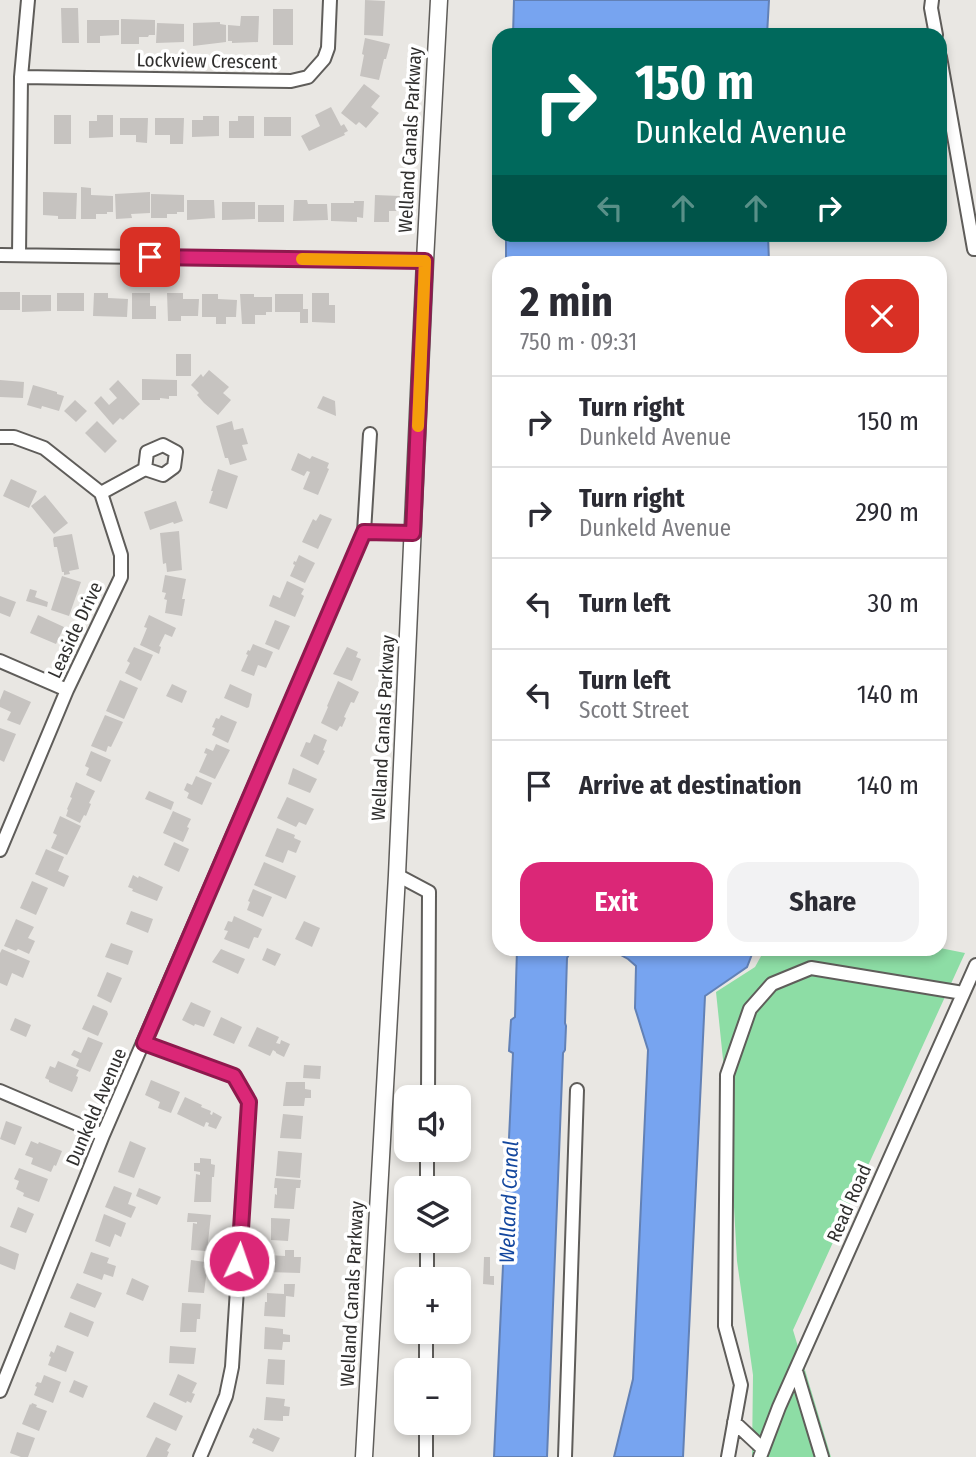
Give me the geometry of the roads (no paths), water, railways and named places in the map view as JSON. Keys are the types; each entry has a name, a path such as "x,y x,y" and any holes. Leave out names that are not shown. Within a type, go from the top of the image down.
{"main road":[{"name":"Welland Canals Parkway","path":"364,1457 397,875 439,0"}],"street":[{"path":"19,255 21,77 28,0"},
{"name":"Lockview Crescent","path":"21,77 291,81 309,77 324,59 328,48 330,0"},
{"path":"932,0 935,28"},
{"path":"947,95 975,249"},
{"path":"0,255 425,261"},
{"name":"Dunkeld Avenue","path":"0,1391 103,1135 364,532 370,434"},
{"path":"0,437 14,437 44,448 101,493 145,469"},
{"name":"Leaside Drive","path":"0,850 67,690 121,577 121,555 101,493"},
{"path":"364,532 413,533"},
{"path":"0,661 67,690"},
{"path":"397,875 429,892 428,1085"},
{"name":"Read Road","path":"761,1453 976,965"},
{"path":"727,1457 741,1385 724,1326 727,1075 750,1009 772,984 811,968 963,993"},
{"path":"144,1043 234,1076 249,1102 232,1367 226,1396 200,1457"},
{"path":"565,1457 577,1090"},
{"path":"0,1091 103,1135"},
{"path":"796,1371 821,1457"},
{"path":"734,1422 761,1453"},
{"path":"426,1435 426,1457"}],"water":[{"path":"514,0 769,0 767,28 513,28"},
{"path":"506,242 768,242 769,256 506,256"},
{"name":"Welland Canal","path":"517,956 568,956 547,1457 494,1457 513,1053 509,1051 511,1020 515,1017"},
{"path":"623,956 751,956 747,967 705,996 683,1457 614,1457 633,1379 648,1050 635,1008 636,966"}]}
